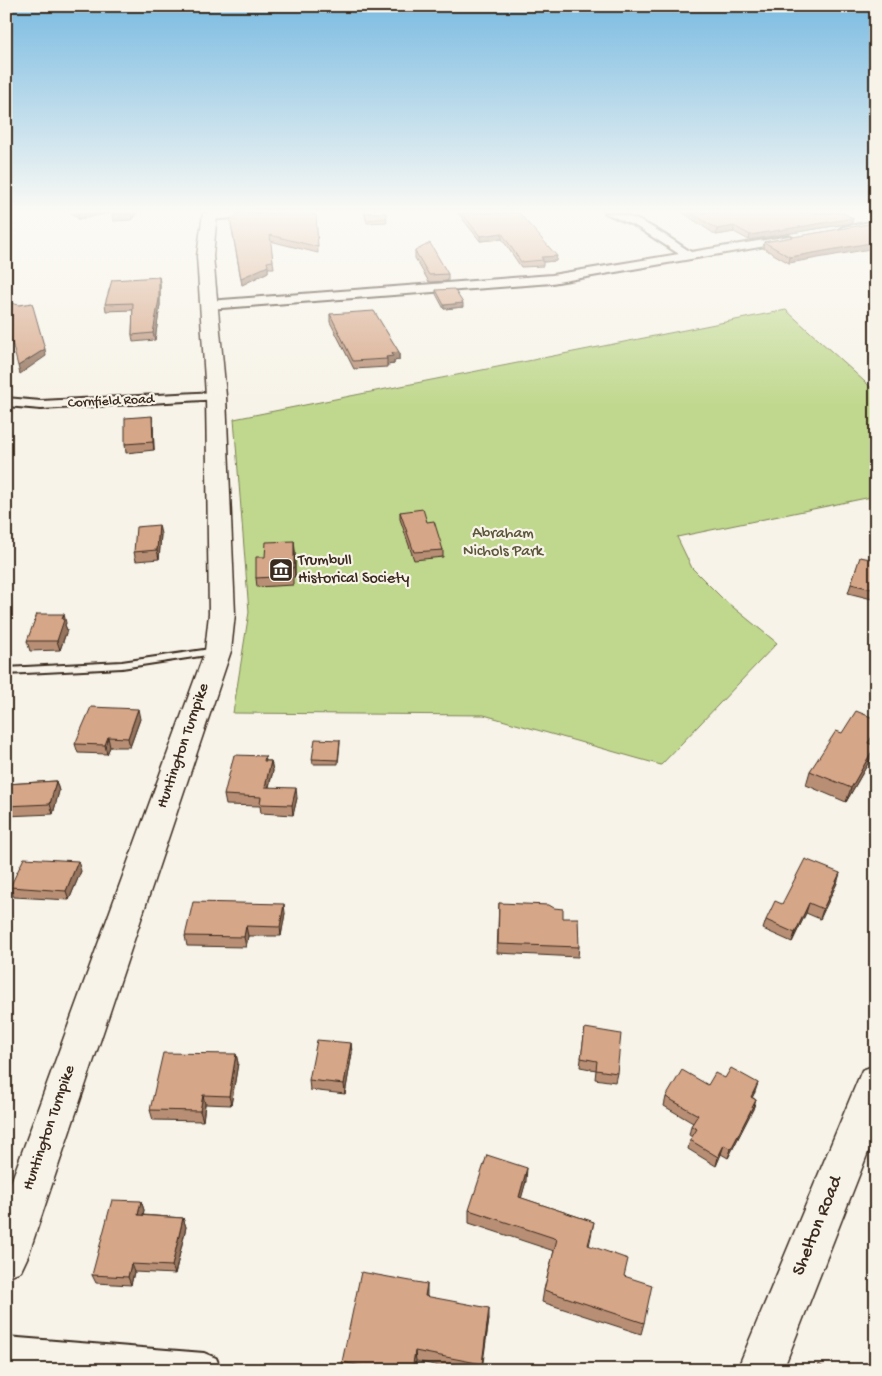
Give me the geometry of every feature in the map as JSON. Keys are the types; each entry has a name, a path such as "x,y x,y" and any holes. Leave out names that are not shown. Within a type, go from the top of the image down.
{"main road":[{"name":"Huntington Turnpike","path":"6,1256 218,651 222,614 216,396 206,277"},
{"name":"Shelton Road","path":"760,1370 876,1082"}],"street":[{"path":"208,305 514,283 552,277"},
{"name":"Cornfield Road","path":"6,402 41,405 216,396"},
{"path":"6,1354 204,1370"}],"lane":[{"path":"6,671 122,665 218,651"}],"green space":[{"name":"Abraham Nichols Park","path":"786,310 876,392 876,496 677,537 692,568 723,599 777,643 661,765 484,715 233,713 249,612 234,419"}],"building":[{"path":"159,277 159,299 153,333 132,335 133,303 105,304 112,280"},
{"path":"454,289 463,303 444,305 436,290"},
{"path":"6,302 19,305 32,303 45,349 18,366 6,319"},
{"path":"374,311 399,352 392,353 393,356 386,357 387,359 353,361 330,314"},
{"path":"152,416 153,442 125,444 125,418"},
{"path":"423,509 427,522 434,521 443,550 414,552 400,512"},
{"path":"159,525 157,550 134,552 136,527"},
{"path":"294,541 292,576 256,578 256,557 265,557 266,542"},
{"path":"860,557 876,560 876,590 851,584"},
{"path":"37,614 64,614 62,619 64,620 57,641 27,641"},
{"path":"91,707 138,709 128,738 108,737 105,745 75,744"},
{"path":"856,711 876,719 876,730 868,743 875,746 851,788 810,771 836,731 842,733"},
{"path":"315,739 340,740 338,760 312,759"},
{"path":"234,755 265,756 264,761 271,761 265,787 296,788 292,805 260,804 261,797 224,795"},
{"path":"56,781 50,804 6,806 6,784"},
{"path":"24,858 78,861 66,891 10,887"},
{"path":"805,859 840,873 823,909 809,903 795,933 766,920 775,901 782,904"},
{"path":"193,902 284,904 280,927 246,926 244,937 185,936"},
{"path":"499,903 549,905 554,908 563,909 563,918 578,918 579,947 498,944"},
{"path":"585,1028 621,1034 617,1073 596,1070 597,1061 581,1058"},
{"path":"317,1040 351,1043 344,1084 309,1080"},
{"path":"163,1053 236,1054 229,1096 203,1095 200,1111 150,1110"},
{"path":"731,1068 758,1083 751,1097 756,1100 731,1149 724,1145 718,1157 690,1140 697,1129 691,1126 698,1115 666,1097 682,1070 708,1085 715,1073 725,1078"},
{"path":"487,1155 527,1168 519,1197 594,1222 588,1245 628,1259 624,1276 652,1285 644,1323 544,1290 557,1239 469,1210"},
{"path":"112,1200 141,1201 138,1215 183,1218 172,1266 131,1264 128,1277 92,1275"},
{"path":"361,1272 427,1284 425,1296 489,1308 482,1364 415,1351 412,1370 380,1370 342,1362"},
{"path":"819,1364 828,1370 817,1370"}],"place":[{"name":"Trumbull Historical Society","path":"281,570"}]}
